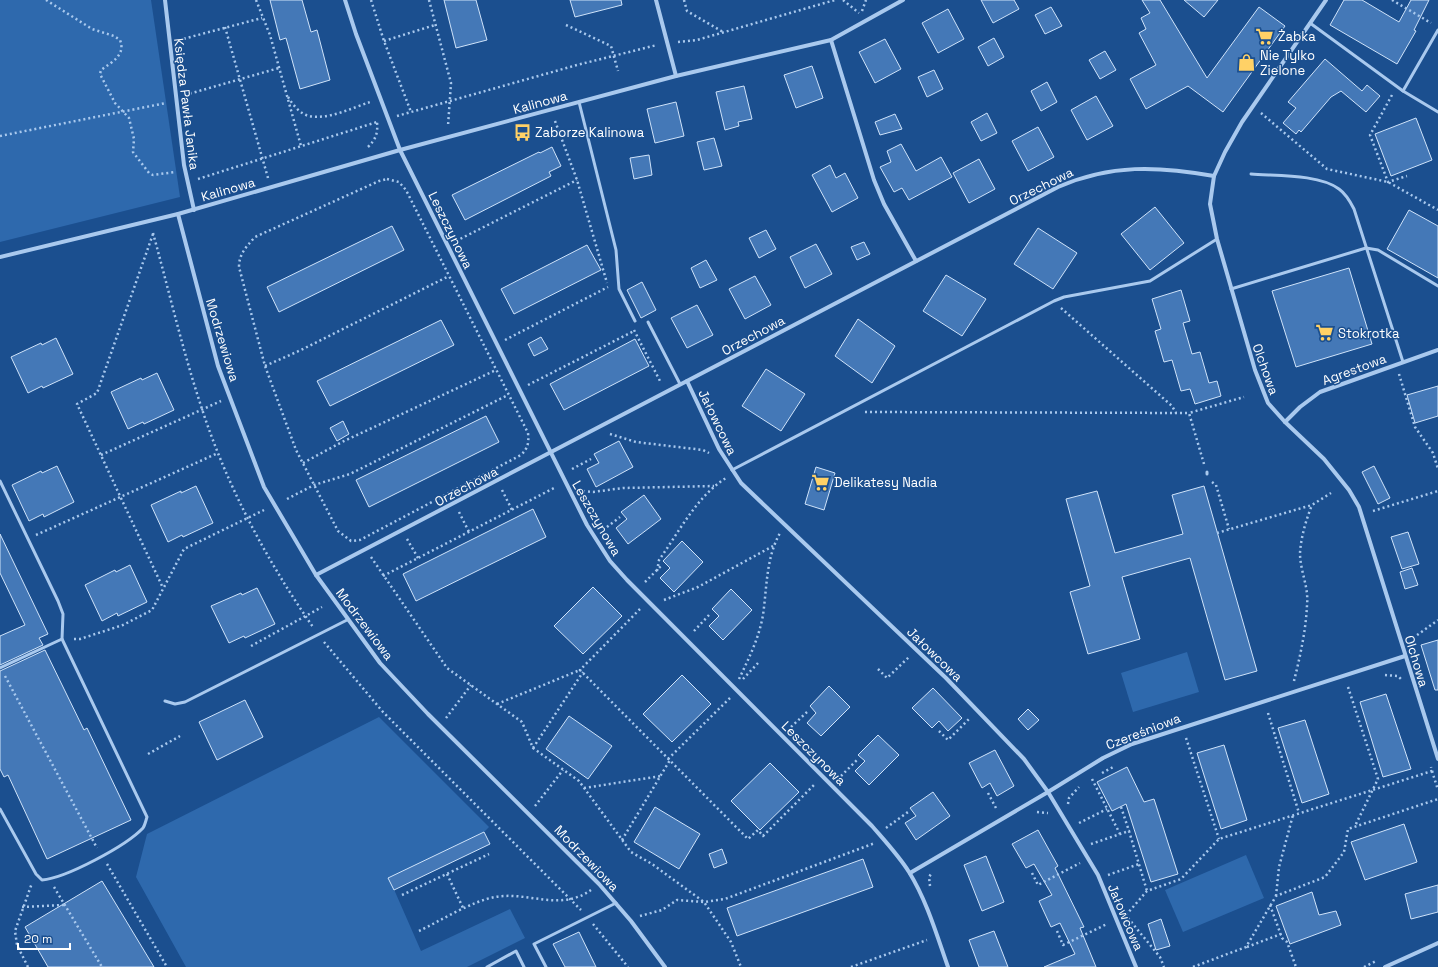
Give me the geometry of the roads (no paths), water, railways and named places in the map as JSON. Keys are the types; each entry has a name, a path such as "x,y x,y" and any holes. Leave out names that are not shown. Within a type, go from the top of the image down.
{"street":[{"name":"Księdza Pawła Janika","path":"165,0 185,170 194,210"},
{"name":"Leszczynowa","path":"345,0 356,34 400,150 587,526 610,562 872,826 910,873 932,922 948,967"},
{"path":"656,0 676,76"},
{"name":"Kalinowa","path":"0,257 194,210 400,150 676,76 831,40 903,0"},
{"name":"Olchowa","path":"1326,0 1242,122 1225,152 1214,176 1210,204 1216,239 1259,385 1268,403 1285,422 1324,459 1349,490 1359,507 1438,759"},
{"path":"831,40 874,180 884,204 916,261"},
{"name":"Orzechowa","path":"316,575 1058,187 1081,177 1124,170 1166,169 1214,176"},
{"name":"Modrzewiowa","path":"178,214 218,366 264,487 316,575 347,620 380,663 439,726 600,884 631,921 666,967"},
{"name":"Agrestowa","path":"1285,422 1300,407 1320,392 1438,350"},
{"name":"Jałowcowa","path":"687,381 719,448 741,483 977,708 1024,759 1048,792 1098,875 1136,967"},
{"name":"Czereśniowa","path":"910,873 1103,758 1132,744 1405,656"},
{"path":"1385,967 1438,943"}],"lane":[{"path":"1310,23 1403,91 1438,112"},
{"path":"1403,91 1438,28"},
{"path":"579,102 616,250 619,289 635,322"},
{"path":"1251,174 1311,179 1326,182 1339,189 1348,199 1354,209 1402,362"},
{"path":"732,470 1054,301 1064,297 1150,281 1216,239"},
{"path":"1231,289 1366,248 1378,250 1438,286"},
{"path":"648,322 680,384"},
{"path":"0,481 63,614 62,639 147,817 144,827 124,843 50,880 42,880 36,874 0,809"},
{"path":"164,701 175,704 185,702 347,620"},
{"path":"0,667 62,639"},
{"path":"546,967 534,944 616,904"},
{"path":"487,967 516,951 524,967"}],"place":[{"name":"Żabka","path":"1265,36"},
{"name":"Nie Tylko Zielone","path":"1247,62"},
{"name":"Zaborze Kalinowa","path":"522,132"},
{"name":"Stokrotka","path":"1325,333"},
{"name":"Delikatesy Nadia","path":"821,482"}]}
